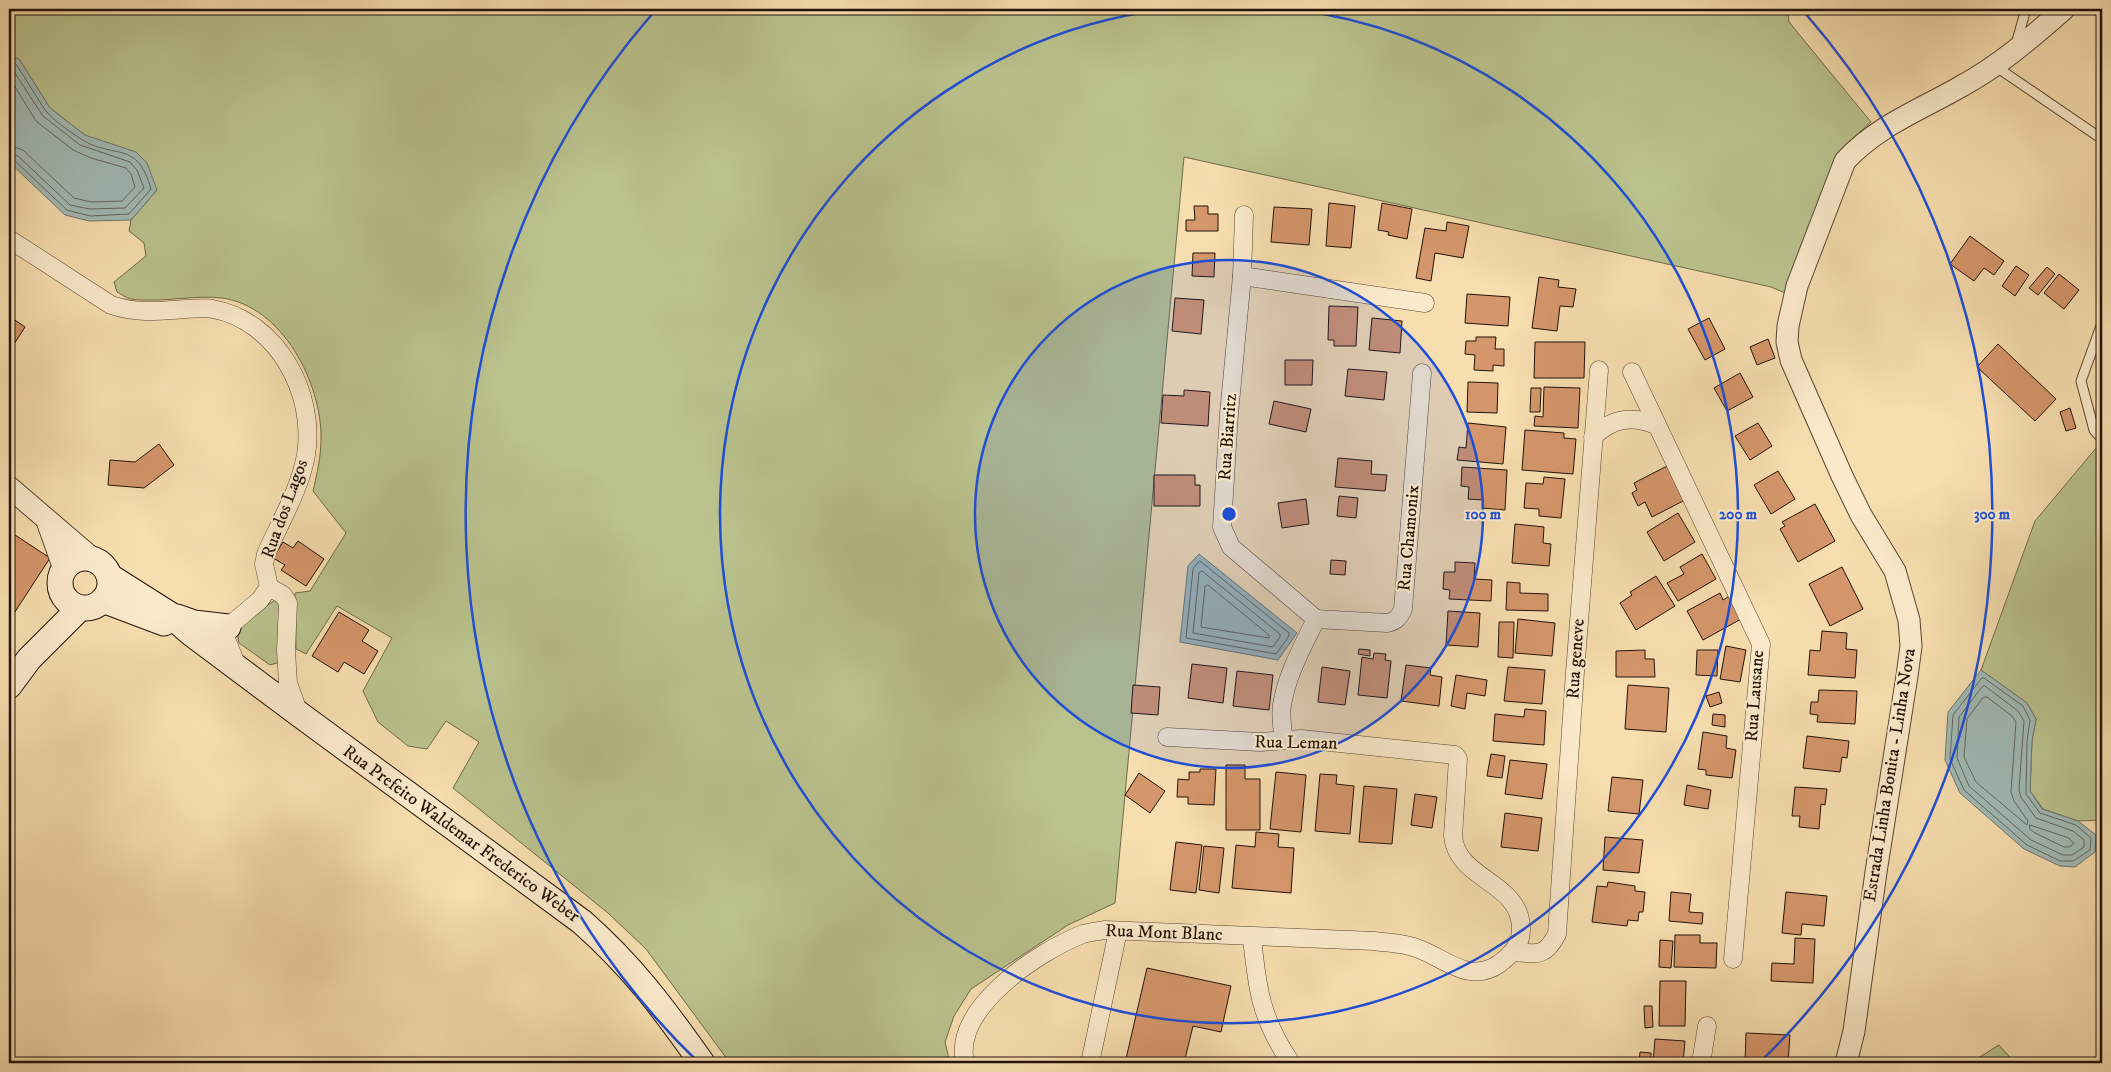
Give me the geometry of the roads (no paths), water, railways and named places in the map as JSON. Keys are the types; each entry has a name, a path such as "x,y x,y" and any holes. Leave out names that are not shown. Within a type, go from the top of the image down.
{"main road":[{"path":"9,686 29,659 69,590 77,559 101,568 110,585 104,600 97,606 69,590"},
{"name":"Rua Prefeito Waldemar Frederico Weber","path":"101,568 169,614 192,634 299,714 582,922 612,948 663,1008 702,1063"},
{"name":"Rua Prefeito Waldemar Frederico Weber","path":"104,600 192,634"},
{"path":"169,614 194,623 228,627"}],"street":[{"name":"Estrada Linha Bonita - Linha Nova","path":"1846,1063 1854,1031 1874,881 1907,676 1911,646 1910,620 1895,572 1861,515 1798,375 1787,342 1788,326 1797,286 1845,161 1859,145 1880,129 1962,86 1995,66 2064,9"},
{"name":"Rua Biarritz","path":"1244,215 1242,276 1229,414 1222,527 1231,547 1316,618"},
{"name":"Rua dos Lagos","path":"9,239 111,304 130,311 150,312 210,308 227,312 244,319 260,330 277,348 291,369 304,403 308,430 306,456 296,487 266,554 265,569 269,587"},
{"path":"1242,276 1425,303"},
{"name":"Rua geneve","path":"1514,952 1543,953 1551,946 1557,934 1574,672 1599,370"},
{"name":"Rua Lausane","path":"1632,372 1761,644 1733,958"},
{"name":"Rua Chamonix","path":"1316,618 1387,623 1399,617 1403,609 1422,373"},
{"path":"1594,437 1602,428 1622,419 1644,420 1656,424"},
{"name":"Rua Prefeito Waldemar Frederico Weber","path":"9,487 101,568"},
{"name":"Rua Prefeito Waldemar Frederico Weber","path":"47,521 69,590"},
{"path":"237,666 226,639 228,627 260,600 269,587 283,595 288,603 286,651 288,683 299,714"},
{"path":"1283,740 1282,707 1285,692 1299,654 1316,618"},
{"name":"Rua Leman","path":"1167,737 1260,742 1301,739 1454,755 1458,759 1453,836 1455,848 1468,865 1504,893 1516,905 1520,915 1521,934 1514,952"},
{"name":"Rua Mont Blanc","path":"965,1063 965,1040 973,1020 984,1003 999,987 1065,942 1085,933 1105,930 1340,939 1398,944 1416,948 1461,970 1472,973 1485,971 1495,966 1514,952"},
{"path":"1090,1063 1118,931"},
{"path":"1252,937 1260,998 1268,1022 1291,1063"},
{"path":"1701,1063 1707,1026"}],"lane":[{"path":"2013,52 2026,9"},
{"path":"1995,66 2102,139"},
{"path":"2102,323 2081,381 2094,430 2102,439"}],"water":[{"path":"9,56 19,59 50,108 85,135 136,152 147,163 157,190 131,220 89,221 65,215 9,162"},
{"path":"1199,554 1297,633 1278,660 1180,642 1188,566"},
{"path":"1981,670 2027,703 2036,719 2032,741 2030,791 2042,809 2078,821 2096,835 2095,852 2075,867 2060,866 2024,849 1960,793 1945,760 1948,712"}]}
